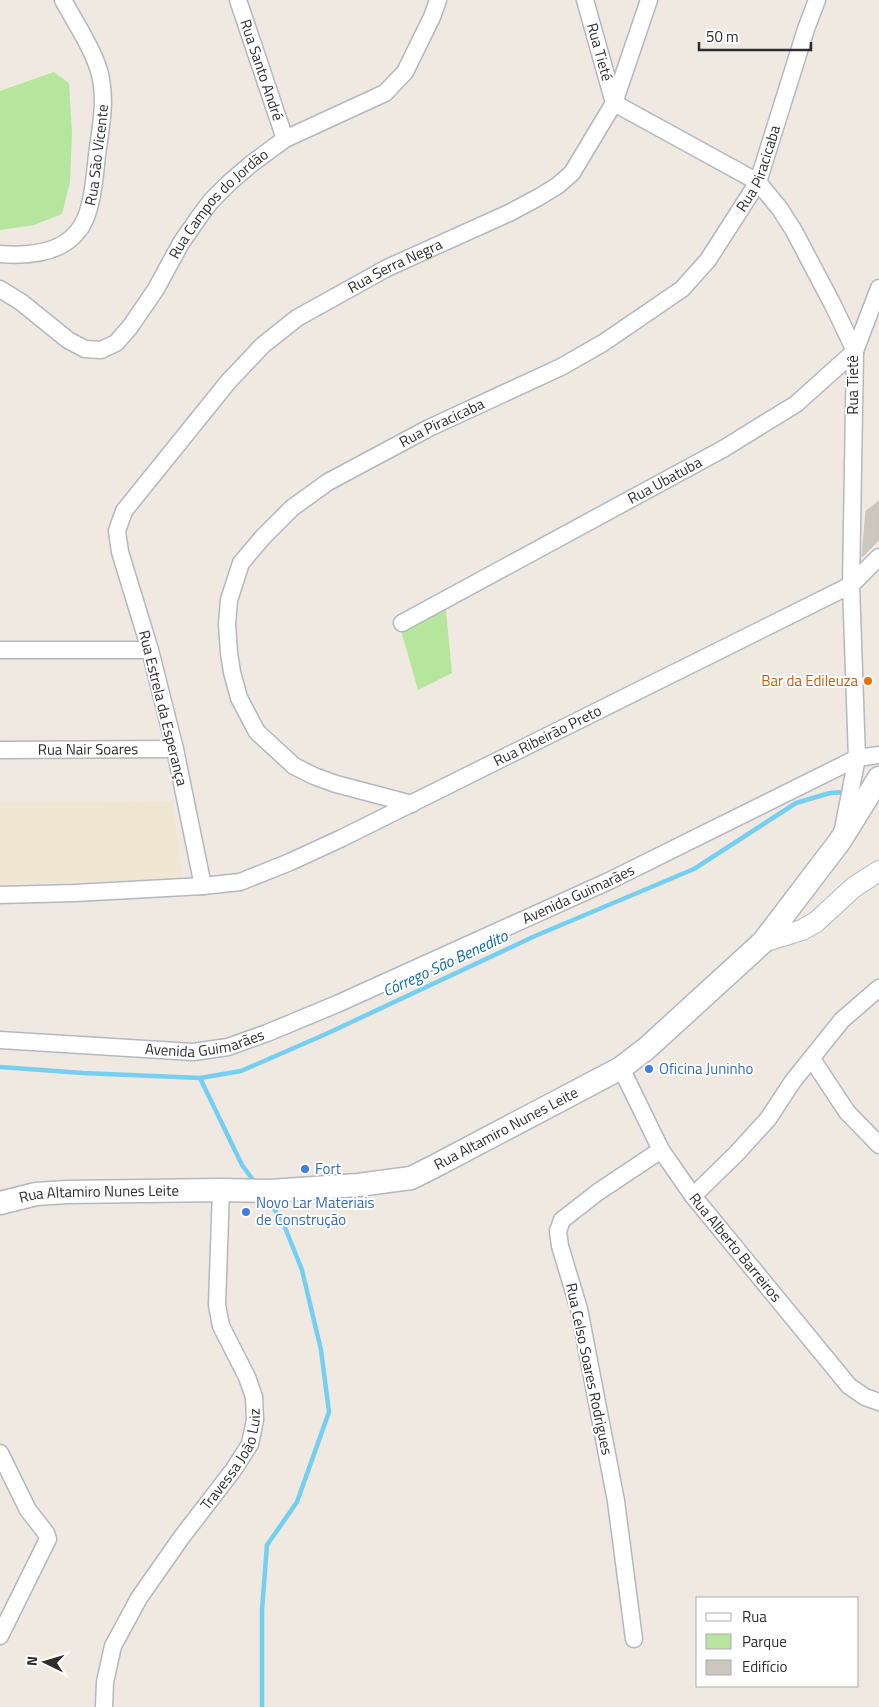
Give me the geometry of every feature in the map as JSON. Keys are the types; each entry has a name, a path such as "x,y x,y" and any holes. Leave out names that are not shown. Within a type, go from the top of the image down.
{"main road":[{"name":"Rua Altamiro Nunes Leite","path":"0,1203 36,1194 67,1192 270,1191 358,1185 411,1178 472,1148 621,1068 647,1048 763,942 840,841 873,788"}],"street":[{"name":"Rua São Vicente","path":"0,254 32,255 56,249 79,230 89,209 101,120 103,98 101,78 93,56 63,0"},
{"name":"Rua Santo André","path":"238,0 285,139"},
{"name":"Rua Campos do Jordão","path":"0,289 21,302 68,340 85,349 101,350 116,343 130,327 156,289 181,243 205,209 229,183 285,139 385,93 405,72 438,0"},
{"name":"Rua Tieté","path":"586,0 614,103"},
{"name":"Rua Serra Negra","path":"117,531 124,511 228,382 263,345 297,318 387,268 509,213 557,186 572,173 614,103 649,0"},
{"name":"Rua Piracicaba","path":"412,804 336,784 314,776 294,766 257,732 239,698 229,653 227,624 229,600 241,563 263,537 292,508 328,482 429,428 561,366 602,343 682,289 708,260 758,182 806,29 817,0"},
{"name":"Rua Tietê","path":"614,103 758,182 780,209 794,231 855,351 851,585 857,762 840,841"},
{"name":"Rua Ubatuba","path":"402,623 723,449 796,404 855,351 879,288"},
{"name":"Rua Estrela da Esperança","path":"117,531 120,552 150,650 175,749 203,886"},
{"name":"Rua Ribeirão Preto","path":"0,895 203,886 240,882 248,879 290,862 412,804 851,585 879,557"},
{"path":"0,650 150,650"},
{"name":"Rua Nair Soares","path":"0,750 175,749"},
{"path":"857,762 879,755"},
{"name":"Avenida Guimarães","path":"0,1040 193,1052 228,1047 337,1004 609,881 857,762"},
{"path":"763,942 794,933 809,926 830,910 854,887 879,871"},
{"path":"693,1196 768,1119 793,1081 842,1020 879,988"},
{"path":"812,1059 847,1112 879,1145"},
{"name":"Rua Alberto Barreiros","path":"621,1068 661,1150 693,1196 849,1386 865,1397 879,1402"},
{"name":"Rua Celso Soares Rodrigues","path":"634,1639 616,1501 579,1310 560,1246 558,1231 562,1220 598,1192 661,1150"},
{"name":"Travessa João Luiz","path":"104,1707 105,1682 113,1646 139,1598 250,1444 255,1420 254,1397 247,1377 221,1326 217,1305 232,1190"},
{"path":"0,1453 28,1510 46,1533 48,1539 0,1636"}],"shaded area":[{"path":"173,801 182,879 0,884 0,802"}],"green space":[{"path":"54,72 69,83 72,133 70,182 62,214 34,225 0,230 0,91"},
{"path":"445,601 452,673 418,690 400,627"}],"building":[{"path":"879,501 879,540 862,557 866,511"}],"waterway":[{"name":"Córrego São Benedito","path":"0,1067 200,1078 241,1071 326,1034 535,936 694,869 796,803 830,793 846,792"},
{"path":"200,1078 242,1165 256,1184"},
{"path":"262,1707 262,1610 267,1545 297,1502 329,1412 321,1350 302,1270 282,1220 266,1198"}],"place":[{"name":"Bar da Edileuza","path":"868,681"},
{"name":"Oficina Juninho","path":"649,1069"},
{"name":"Fort","path":"305,1169"},
{"name":"Novo Lar Materiais de Construção","path":"246,1212"}]}
